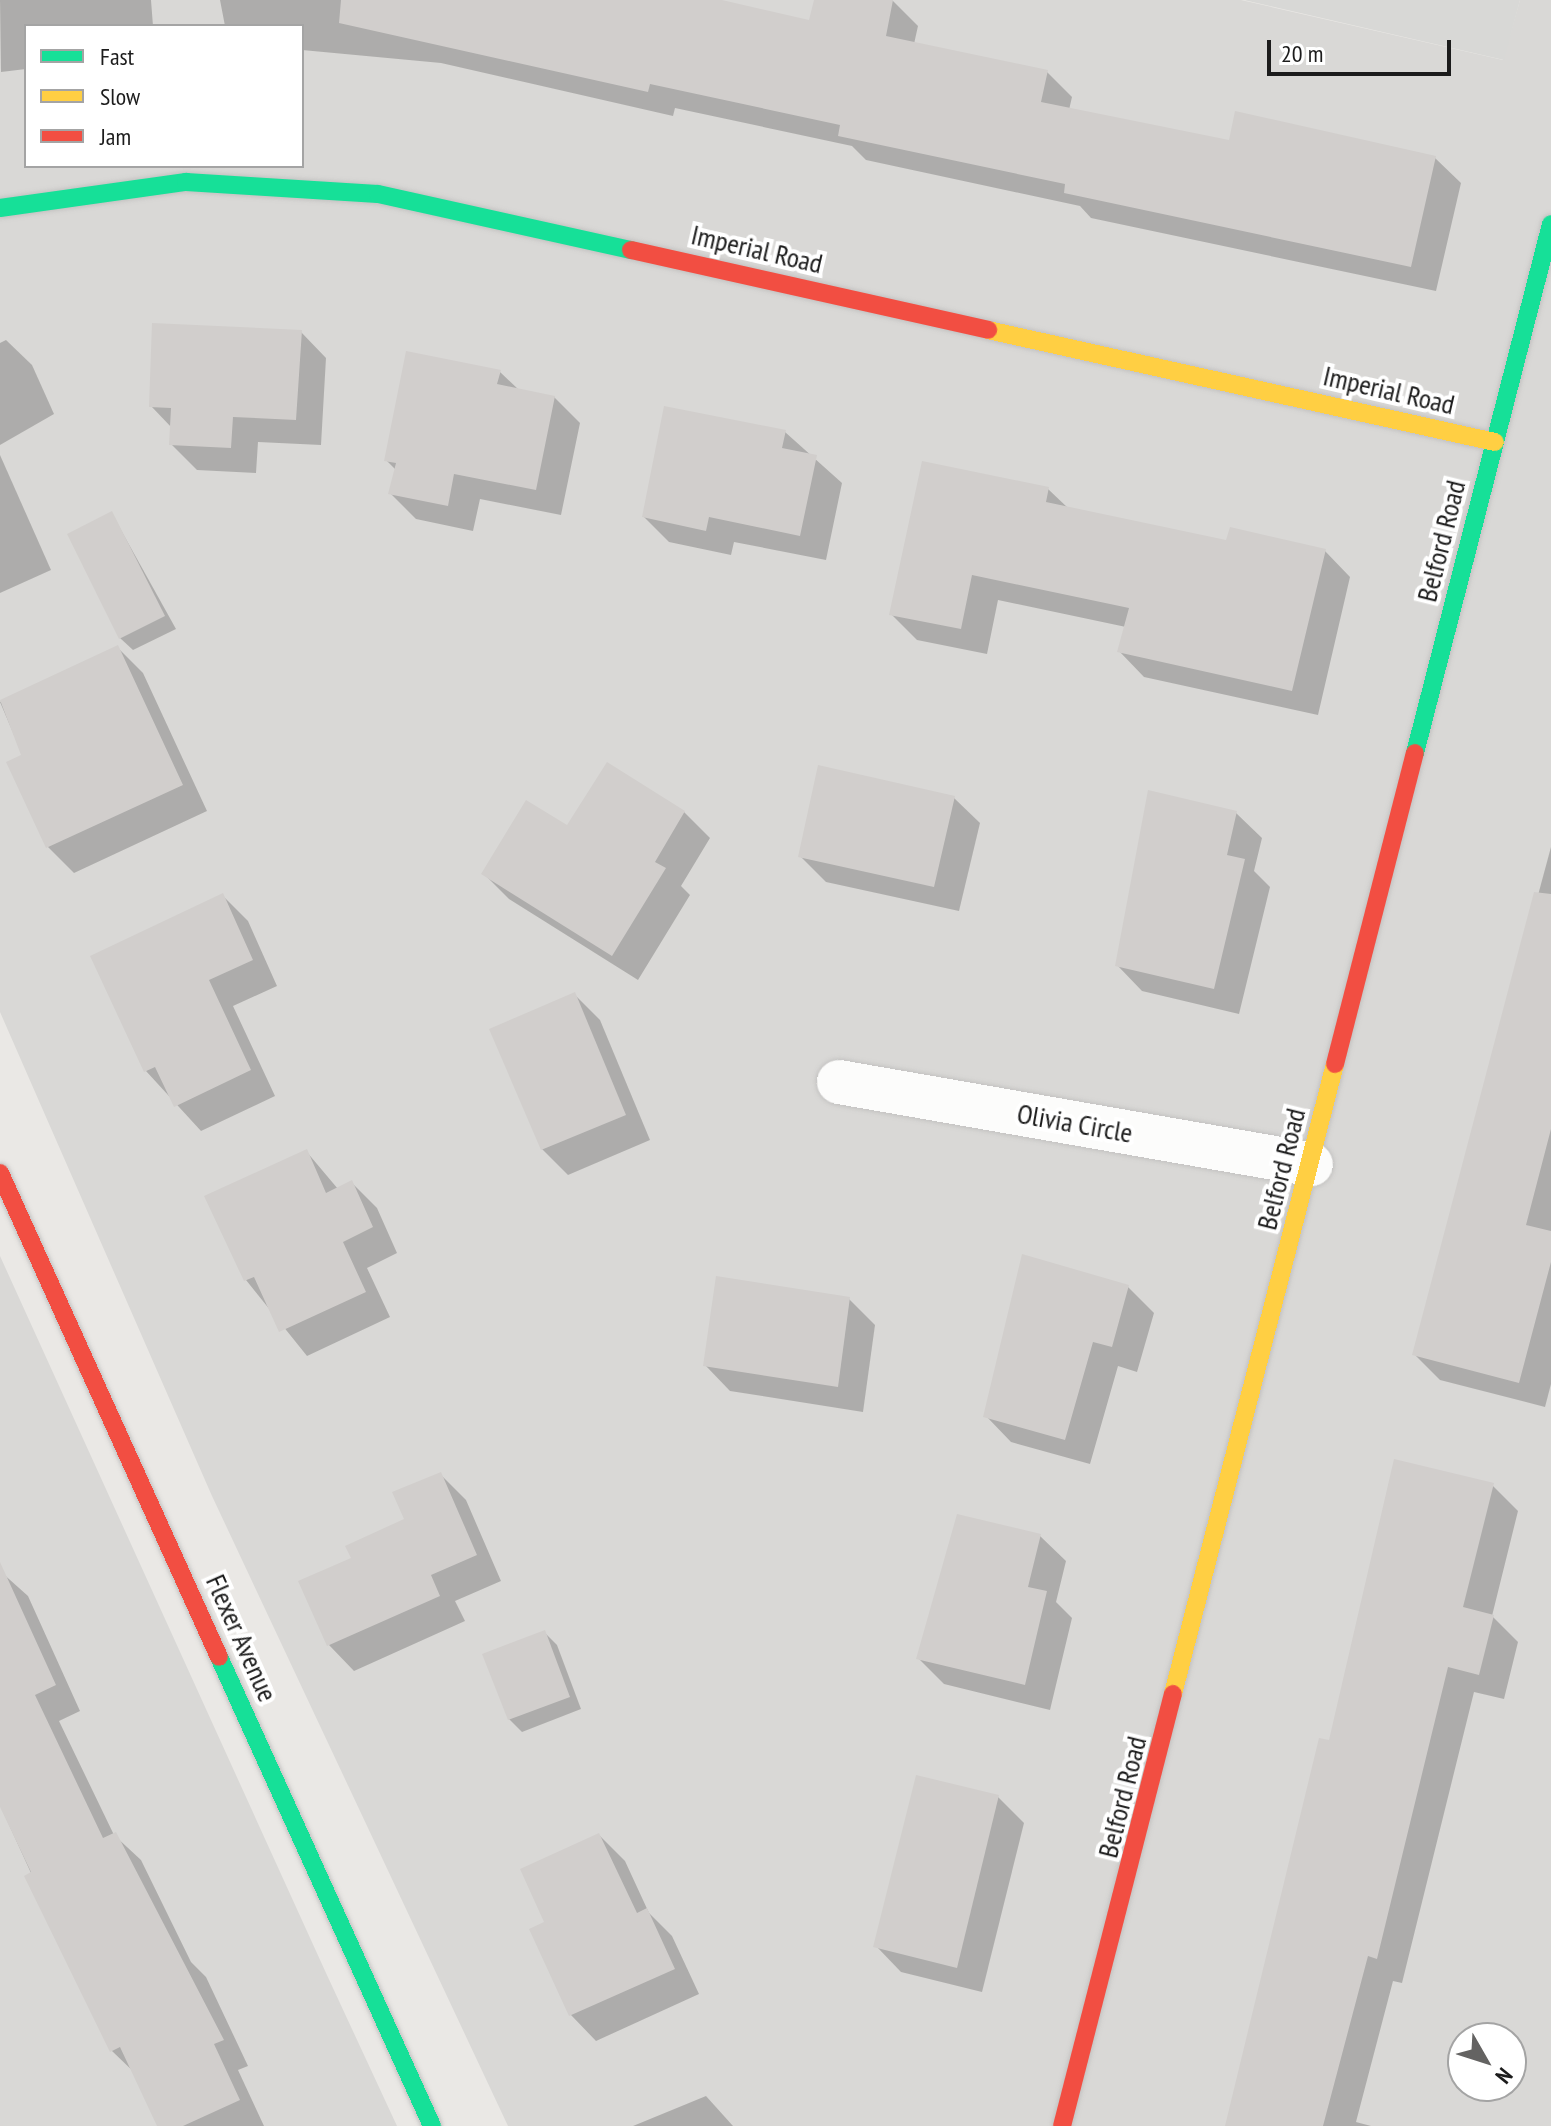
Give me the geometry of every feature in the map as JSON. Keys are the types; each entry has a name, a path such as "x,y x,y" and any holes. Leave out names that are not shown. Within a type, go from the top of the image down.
{"street":[{"name":"Imperial Road","path":"0,208 186,182 378,194 1495,442"},
{"name":"Belford Road","path":"1062,2126 1551,224"},
{"name":"Olivia Circle","path":"839,1082 1311,1164"},
{"name":"Flexer Avenue","path":"0,1173 432,2126"}],"shaded area":[{"path":"0,0 1241,0 1503,60 1520,0 1551,0 1551,2126 508,2126 212,1496 0,1012"},
{"path":"1244,0 1520,0 1504,60"},
{"path":"0,1256 326,1973 397,2126 0,2126"}],"building":[{"path":"341,0 722,0 809,20 814,0 893,0 886,36 1048,70 1041,102 1229,140 1235,111 1436,156 1411,267 1064,193 1065,184 838,136 840,125 650,84 648,92 339,23"},
{"path":"152,323 302,330 296,420 233,417 231,448 169,445 171,408 149,407"},
{"path":"406,351 501,370 497,384 555,396 536,490 454,474 448,506 388,494 396,463 384,461"},
{"path":"664,406 786,430 782,448 817,455 800,536 709,517 706,531 642,517"},
{"path":"922,461 1049,487 1046,502 1226,540 1230,527 1326,549 1292,691 1117,652 1129,608 972,575 961,629 889,615"},
{"path":"112,511 165,616 119,639 67,534"},
{"path":"118,645 183,785 46,848 6,762 21,755 0,700"},
{"path":"607,762 685,811 655,862 666,868 612,956 481,874 526,800 567,825"},
{"path":"818,765 955,796 934,887 798,857"},
{"path":"1148,790 1237,811 1227,855 1245,859 1214,989 1115,966"},
{"path":"1534,892 1551,894 1551,1129 1526,1225 1551,1231 1551,1262 1519,1383 1412,1355"},
{"path":"223,893 253,960 209,980 251,1070 174,1107 155,1067 144,1072 90,956"},
{"path":"575,992 626,1115 541,1150 489,1029"},
{"path":"307,1149 326,1193 352,1180 373,1227 343,1242 366,1292 279,1332 254,1277 244,1281 204,1196"},
{"path":"1022,1254 1129,1285 1112,1347 1093,1342 1065,1440 983,1417"},
{"path":"716,1276 850,1297 838,1387 703,1366"},
{"path":"1394,1459 1494,1483 1463,1607 1494,1615 1479,1675 1448,1667 1377,1959 1368,1956 1323,2126 1225,2126 1319,1738 1329,1740"},
{"path":"441,1472 477,1555 431,1575 440,1596 327,1646 298,1581 351,1558 345,1546 404,1519 392,1492"},
{"path":"957,1514 1041,1534 1028,1587 1047,1591 1025,1685 916,1659"},
{"path":"0,1562 56,1685 35,1695 103,1838 116,1832 224,2040 214,2044 240,2100 183,2126 157,2126 120,2047 110,2052 24,1876 31,1872 0,1807"},
{"path":"545,1630 570,1697 508,1720 482,1654"},
{"path":"916,1775 999,1795 957,1968 873,1947"},
{"path":"599,1833 637,1913 647,1908 675,1969 569,2016 529,1929 544,1922 520,1869"}],"traffic: fast":[{"path":"0,208 186,182 378,194 631,250"},
{"path":"1415,753 1551,224"},
{"path":"219,1657 432,2126"}],"traffic: slow":[{"path":"988,330 1495,442"},
{"path":"1173,1694 1335,1064"}],"traffic: jam":[{"path":"631,250 988,330"},
{"path":"1335,1064 1415,753"},
{"path":"0,1173 219,1657"},
{"path":"1062,2126 1173,1694"}]}
